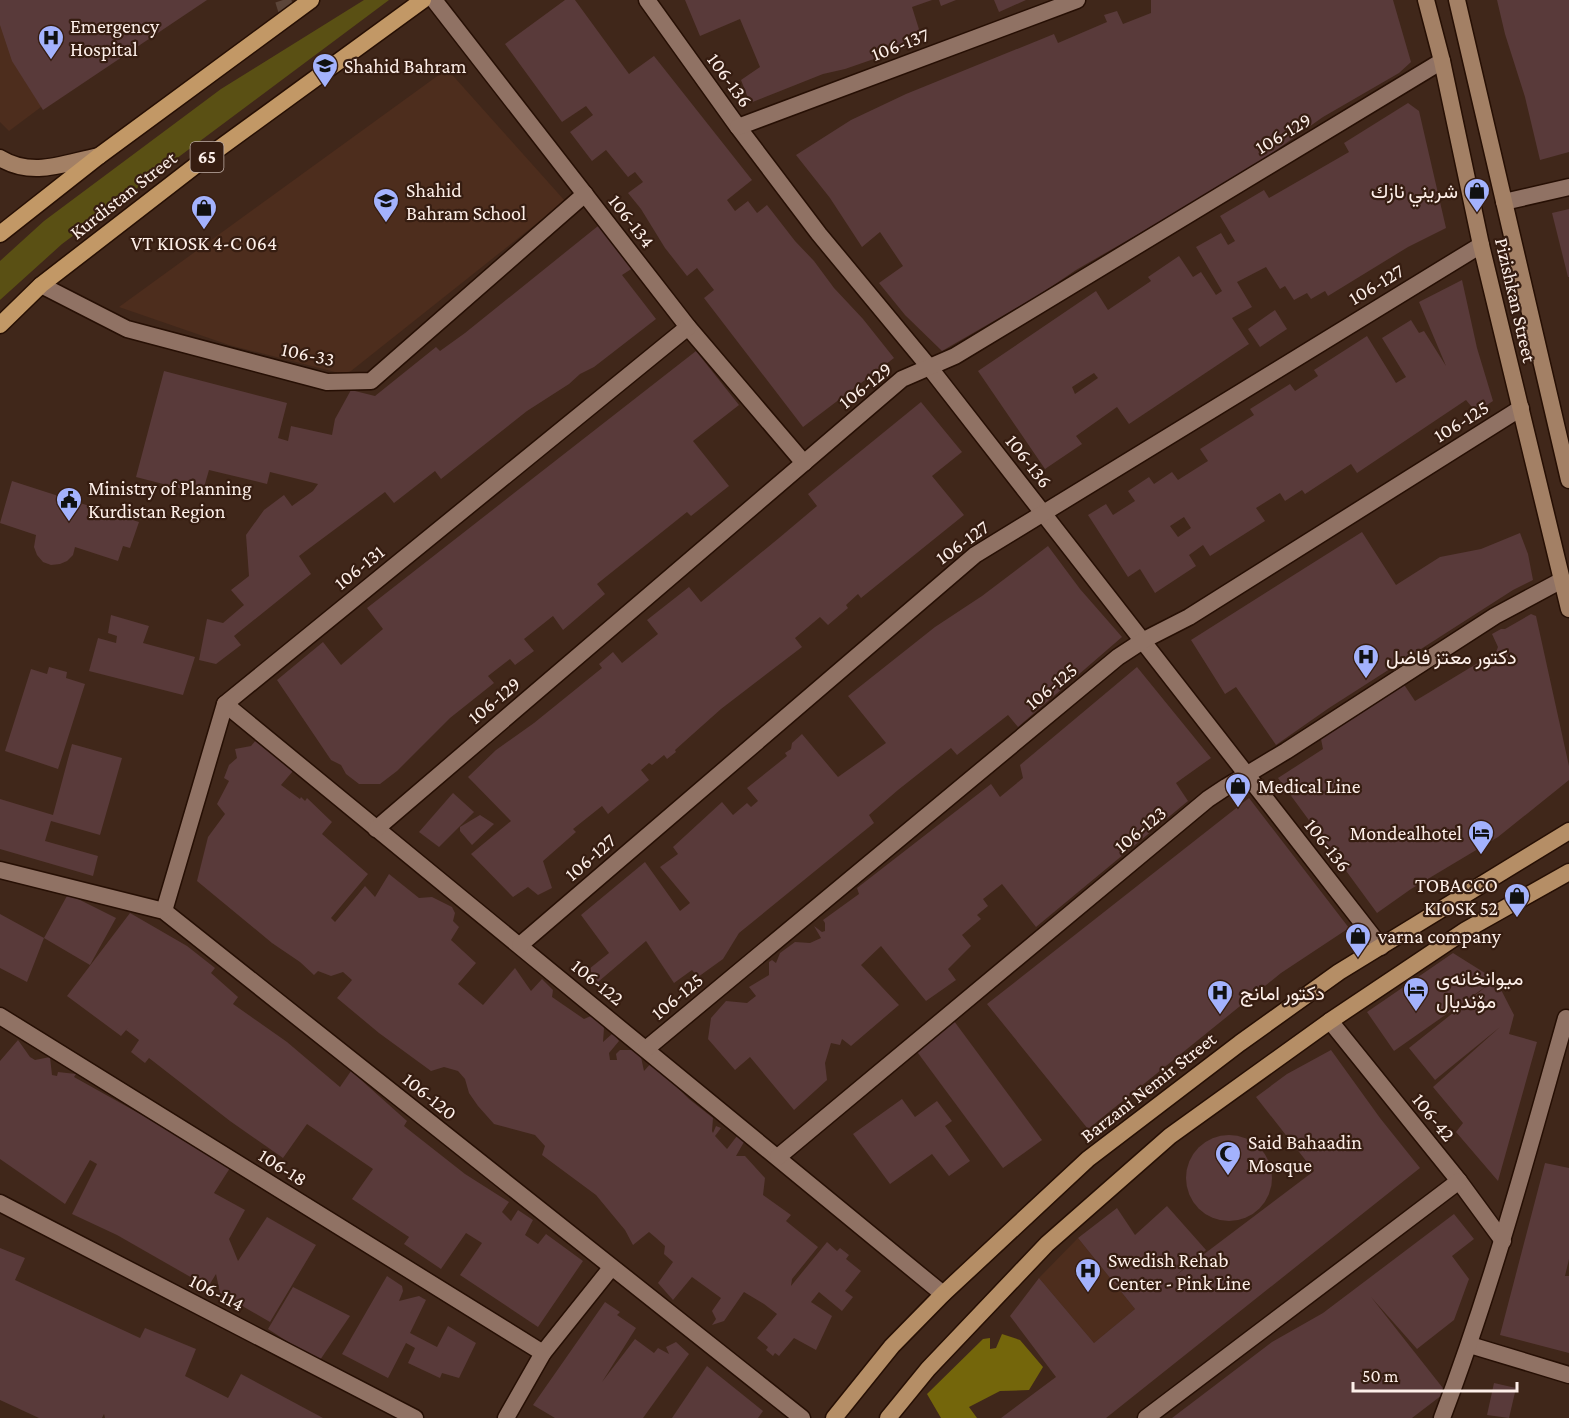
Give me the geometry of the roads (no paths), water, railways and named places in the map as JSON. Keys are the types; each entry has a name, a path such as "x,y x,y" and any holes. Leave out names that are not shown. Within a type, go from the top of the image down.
{"highway":[{"path":"0,234 99,156 311,0"},
{"name":"Kurdistan Street","path":"0,325 42,285 195,166 423,0"}],"main road":[{"name":"Pizishkan Street","path":"1426,0 1442,61 1481,245 1569,609"},
{"name":"Pizishkan Street","path":"1457,0 1569,480"},
{"path":"0,158 21,168 40,169 99,156"},
{"name":"Barzani Nemir Street","path":"834,1418 892,1346 943,1294 1088,1159 1240,1043 1339,972 1569,831"},
{"path":"888,1418 928,1369 1047,1244 1170,1136 1330,1021 1466,930 1569,872"}],"street":[{"name":"106-134","path":"434,0 688,327 804,463"},
{"name":"106-136","path":"647,0 738,127 826,242 930,368 1381,947"},
{"name":"106-137","path":"738,127 1077,0"},
{"name":"106-129","path":"376,829 902,379 955,356 1442,61"},
{"path":"1504,202 1569,187"},
{"name":"106-33","path":"42,285 126,329 327,382 371,381 585,194"},
{"name":"106-127","path":"520,945 984,549 1481,245"},
{"name":"106-131","path":"225,704 688,327"},
{"name":"106-125","path":"646,1049 1118,657 1144,640 1189,617 1521,408"},
{"name":"106-123","path":"778,1158 1208,799 1495,616 1562,580"},
{"path":"164,911 225,704"},
{"name":"106-122","path":"225,704 943,1294"},
{"name":"106-120","path":"0,870 164,911 802,1418"},
{"name":"106-18","path":"0,1016 543,1353"},
{"path":"1442,1418 1470,1345 1503,1241 1566,1018"},
{"name":"106-42","path":"1330,1021 1459,1181 1503,1241"},
{"path":"1146,1418 1459,1181"},
{"name":"106-114","path":"0,1203 415,1418"},
{"path":"506,1418 543,1353 612,1268"},
{"path":"1470,1345 1569,1375"}],"tunnel":[{"path":"283,0 288,16"}],"place":[{"name":"Emergency Hospital","path":"51,61"},
{"name":"Shahid Bahram","path":"325,89"},
{"name":"شريني نازك","path":"1477,214"},
{"name":"Shahid Bahram School","path":"386,224"},
{"name":"VT KIOSK 4-C 064","path":"204,231"},
{"name":"Ministry of Planning Kurdistan Region","path":"69,523"},
{"name":"دكتور معتز فاضل","path":"1366,680"},
{"name":"Medical Line","path":"1238,809"},
{"name":"Mondealhotel","path":"1481,856"},
{"name":"TOBACCO KIOSK 52","path":"1517,919"},
{"name":"varna company","path":"1358,959"},
{"name":"میوانخانەی مۆندیال","path":"1416,1013"},
{"name":"دكتور امانج","path":"1220,1016"},
{"name":"Said Bahaadin Mosque","path":"1228,1177"},
{"name":"Swedish Rehab Center - Pink Line","path":"1088,1294"}]}
